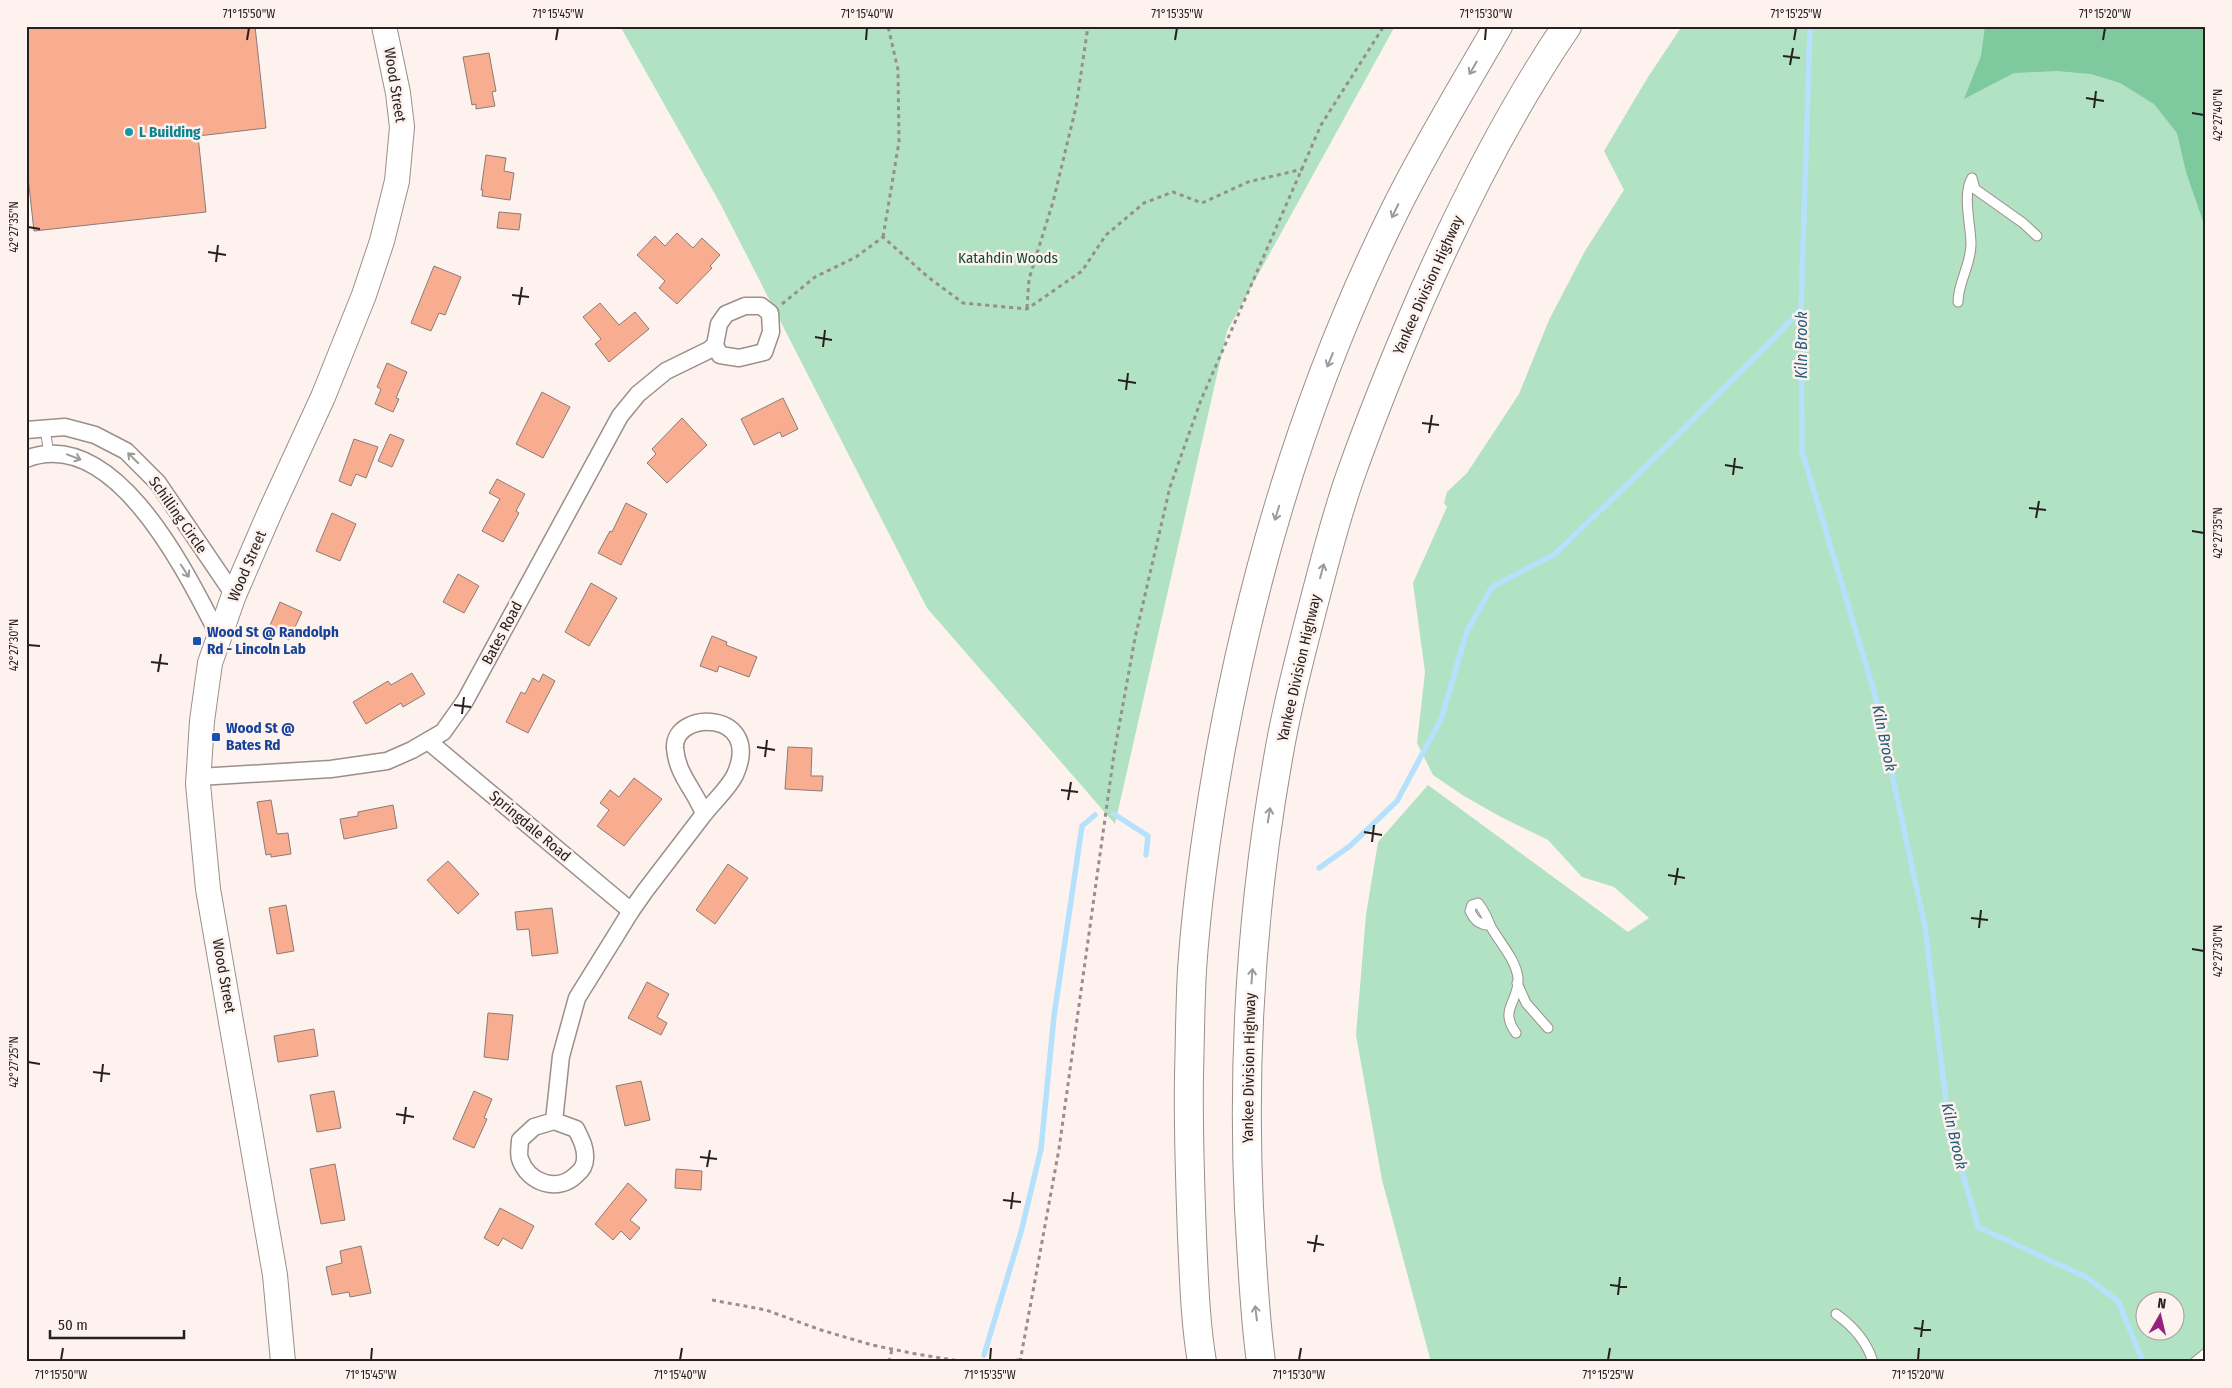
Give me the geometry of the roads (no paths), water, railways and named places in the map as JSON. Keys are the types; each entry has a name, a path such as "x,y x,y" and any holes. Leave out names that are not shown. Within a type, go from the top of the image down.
{"highway":[{"path":"1202,1362 1194,1286 1188,1136 1192,968 1210,809 1234,681 1269,540 1292,464 1325,373 1363,280 1396,209 1449,110 1498,26"},
{"name":"Yankee Division Highway","path":"1262,1362 1253,1283 1247,1169 1247,1060 1252,974 1265,844 1279,750 1300,656 1332,533 1351,475 1397,355 1466,201 1545,58 1567,26"}],"street":[{"name":"Wood Street","path":"283,1362 275,1275 208,888 199,777 202,721 210,663 219,636 234,595 323,397 364,295 382,241 398,181 402,128 398,93 384,26"},
{"path":"745,306 761,306 770,314 772,332 764,352 740,358 720,355 715,345 719,324 726,314 745,306"},
{"name":"Bates Road","path":"199,777 331,770 387,762 443,732 465,701 620,416 638,394 666,371 709,350 715,345"},
{"name":"Schilling Circle","path":"26,430 65,427 94,434 126,451 158,483 234,595"},
{"name":"Schilling Circle","path":"26,459 66,454 95,465 121,486 148,517 187,574 219,636"},
{"path":"554,1121 562,1056 577,998 645,891 731,782 736,773 741,748 735,732 723,723 707,721 695,723 679,734 675,746 678,765 686,784 695,793 704,814"},
{"name":"Springdale Road","path":"428,741 632,911"},
{"path":"554,1121 576,1130 584,1144 586,1160 582,1169 569,1182 553,1185 538,1181 526,1170 519,1158 520,1140 534,1126 554,1121"}],"lane":[{"path":"1958,302 1958,294 1970,252 1968,183 1972,178 1975,190 2023,223 2037,236"},
{"path":"45,428 49,455"},
{"path":"1486,925 1479,923 1473,918 1470,911 1472,906 1478,903 1486,912 1491,926 1514,966 1517,983 1526,1003 1548,1028"},
{"path":"1516,1033 1509,1024 1510,1007 1517,983"},
{"path":"1836,1314 1850,1324 1861,1338 1873,1362"},
{"path":"2195,1362 2206,1353"}],"waterway":[{"name":"Kiln Brook","path":"1810,26 1801,310 1802,451 1875,695 1925,927 1949,1126 1978,1227 2086,1277 2118,1301 2143,1362"},
{"path":"1319,868 1350,846 1397,801 1441,719 1467,631 1492,587 1555,554 1668,445 1801,310"},
{"path":"1114,814 1148,836 1146,855"},
{"path":"984,1355 1021,1232 1041,1149 1054,1016 1082,826 1095,815"}],"place":[{"name":"L Building","path":"129,132"},
{"name":"Wood St @ Randolph Rd - Lincoln Lab","path":"197,641"},
{"name":"Wood St @ Bates Rd","path":"216,737"}],"park label":[{"name":"Katahdin Woods","path":"1008,258"}]}
